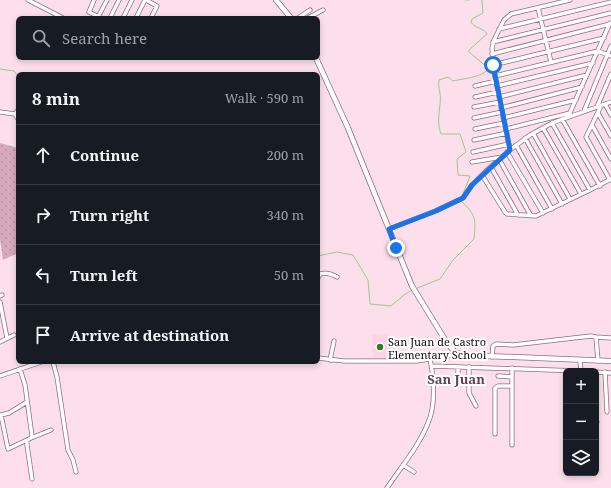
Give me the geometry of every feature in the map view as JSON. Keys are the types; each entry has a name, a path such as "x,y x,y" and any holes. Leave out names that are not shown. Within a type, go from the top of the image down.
{"street":[{"path":"28,0 59,16"},
{"path":"94,0 89,12 98,16"},
{"path":"100,16 107,0"},
{"path":"111,16 119,0"},
{"path":"124,16 132,0"},
{"path":"137,16 145,0 157,6 152,16"},
{"path":"276,0 289,16"},
{"path":"543,213 509,151 509,144 493,65 493,42 504,20 511,14 570,0"},
{"path":"499,29 611,2"},
{"path":"538,8 551,62"},
{"path":"301,16 310,10"},
{"path":"312,16 323,10"},
{"path":"493,42 611,13"},
{"path":"568,117 611,23"},
{"path":"492,54 611,23"},
{"path":"493,65 604,38"},
{"path":"584,111 609,56 611,46"},
{"path":"495,76 598,51 609,56"},
{"path":"317,60 348,128 412,286 447,344 455,352 468,356 611,361"},
{"path":"497,86 593,63"},
{"path":"482,175 503,211 507,214 531,216 536,216 552,209 610,180 586,137 600,108 598,106 611,74"},
{"path":"499,97 587,75"},
{"path":"475,86 496,81"},
{"path":"501,108 582,88"},
{"path":"475,97 498,92"},
{"path":"503,118 576,100"},
{"path":"474,107 500,102"},
{"path":"389,229 454,204 463,198 472,185 500,158 533,133 562,119 611,102"},
{"path":"605,104 611,115"},
{"path":"0,112 15,114"},
{"path":"474,118 502,112"},
{"path":"474,140 570,113"},
{"path":"598,113 611,136"},
{"path":"562,119 600,186"},
{"path":"475,129 504,123"},
{"path":"552,123 590,190"},
{"path":"592,125 611,159"},
{"path":"543,128 581,194"},
{"path":"533,133 570,199"},
{"path":"525,138 562,204"},
{"path":"473,152 509,144"},
{"path":"516,145 552,209"},
{"path":"472,162 500,158"},
{"path":"500,158 531,216"},
{"path":"491,167 518,215"},
{"path":"320,274 333,274 337,277"},
{"path":"0,302 7,338"},
{"path":"1,341 14,335"},
{"path":"492,357 493,346 496,344 513,345 591,336 611,338"},
{"path":"596,337 598,361"},
{"path":"330,360 334,341"},
{"path":"320,358 330,360 402,362 430,360 460,354"},
{"path":"387,488 418,442 429,422 434,390 430,360"},
{"path":"580,361 580,368"},
{"path":"0,376 35,364"},
{"path":"53,364 68,450 73,460 76,472"},
{"path":"432,366 563,370"},
{"path":"458,367 458,374"},
{"path":"469,367 469,393 476,406"},
{"path":"512,368 512,445"},
{"path":"20,369 27,402 29,439 27,445 32,479"},
{"path":"599,372 611,372"},
{"path":"605,372 607,412"},
{"path":"498,376 512,377"},
{"path":"495,434 495,388 498,386 512,386"},
{"path":"27,402 9,413 1,415 8,449 51,430"},
{"path":"403,465 414,472"}],"shaded area":[{"path":"0,143 16,147 16,254 3,260 0,239"},
{"name":"San Juan de Castro Elementary School","path":"387,334 387,359 374,361 372,335"}],"waterway":[{"path":"462,197 470,176 458,175 457,159 466,152 460,134 441,134 439,129 439,80 448,77 453,81 472,77 487,70 487,67 469,52 469,50 487,34 484,30 474,26 471,22 472,19 483,13 482,0"},
{"path":"0,69 14,71 16,74"},
{"path":"415,289 440,279 453,260 474,239 474,218 470,210 461,200"},
{"path":"320,256 337,252 353,255 368,280 370,304 391,306 412,290"}],"place":[{"name":"San Juan de Castro Elementary School","path":"380,347"}],"district":[{"name":"San Juan","path":"456,379"}],"route":[{"path":"396,248 389,229 454,204 463,198 472,185 510,150 493,65"}]}
